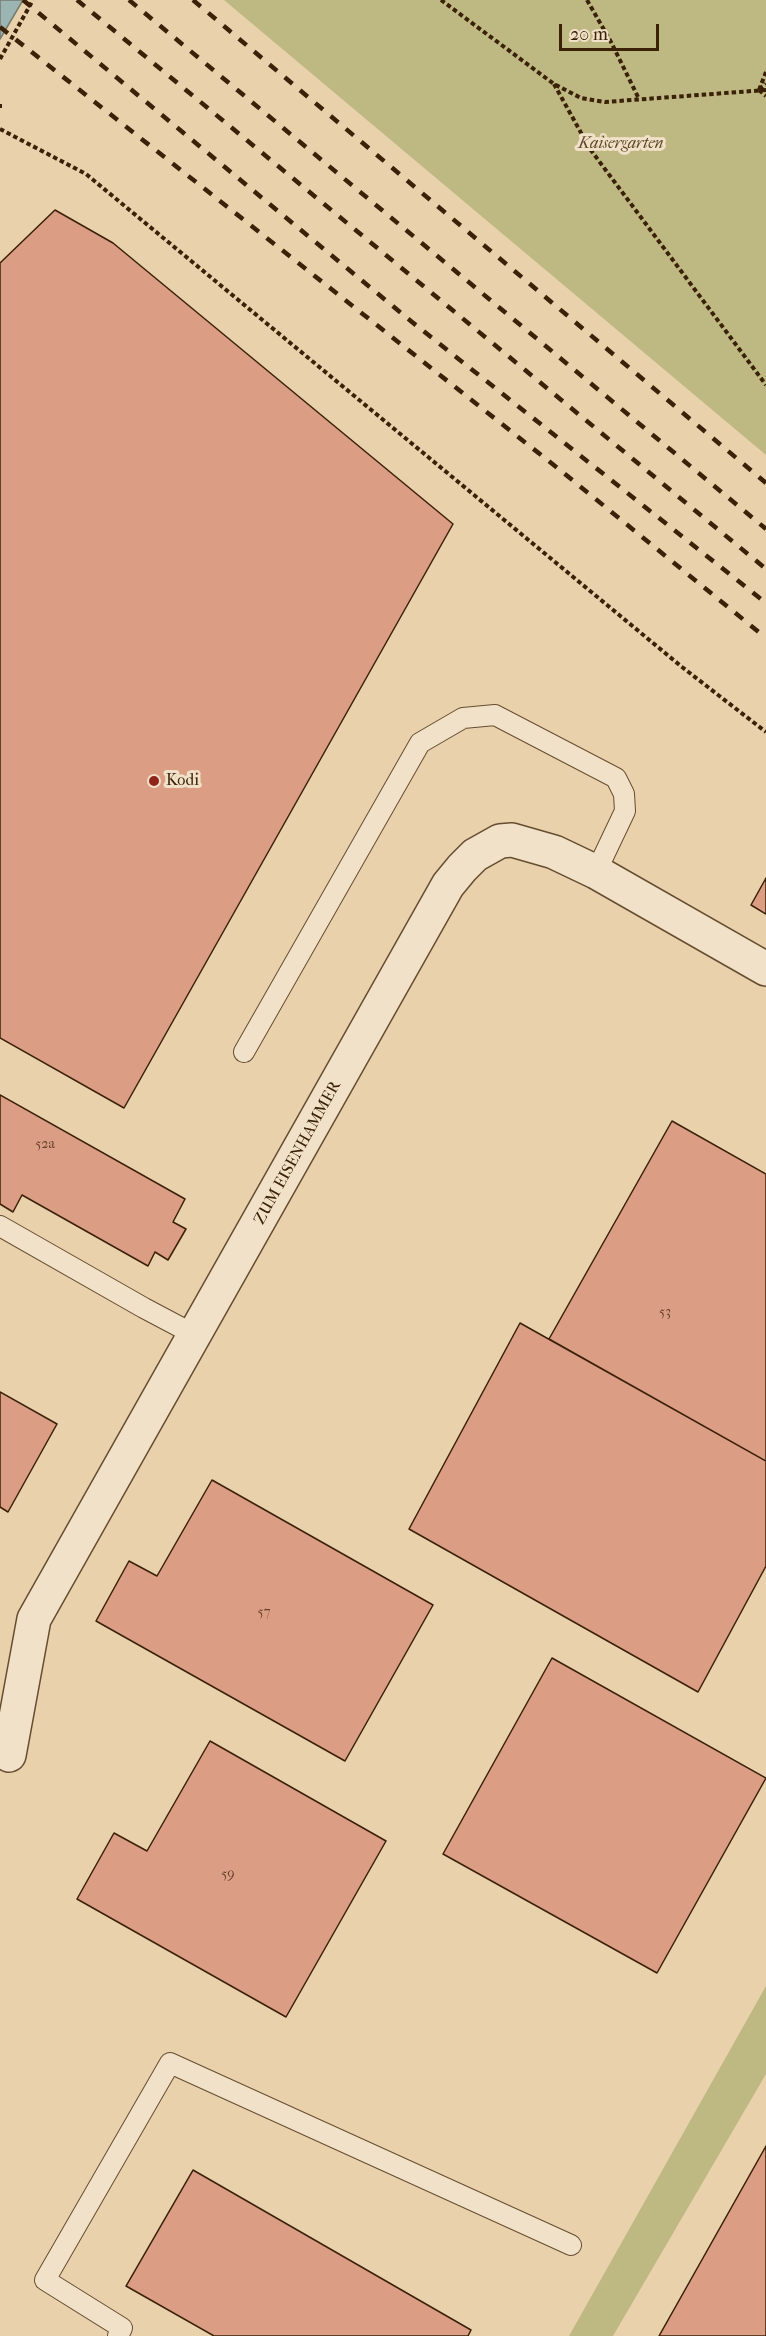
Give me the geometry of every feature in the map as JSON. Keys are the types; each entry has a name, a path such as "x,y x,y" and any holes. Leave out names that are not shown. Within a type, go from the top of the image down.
{"street":[{"name":"ZUM EISENHAMMER","path":"9,1755 34,1619 448,885 462,868 490,845 500,841 512,840 554,852 596,872 766,969"}],"lane":[{"path":"244,1052 420,743 463,718 495,715 616,778 624,794 625,811 596,872"},
{"path":"0,1226 195,1335"},
{"path":"118,2336 122,2328 45,2280 170,2063 571,2245"}],"path":[{"path":"0,59 33,0"},
{"path":"441,0 567,93 593,101 639,100 766,90"},
{"path":"587,0 611,42 639,100"},
{"path":"759,90 766,72"},
{"path":"554,84 590,149 766,385"},
{"path":"759,90 766,84"},
{"path":"759,90 766,96"},
{"path":"1,131 86,174 682,667 766,732"}],"green space":[{"name":"Kaisergarten","path":"224,0 766,0 766,455"},
{"path":"766,1986 766,2074 613,2336 569,2336"}],"water":[{"path":"0,0 23,0 0,39"}],"building":[{"name":"Kodi","path":"55,210 113,243 453,524 124,1108 0,1038 0,263"},
{"path":"766,878 766,914 751,905"},
{"path":"0,1095 185,1199 173,1222 186,1229 168,1260 155,1252 148,1266 22,1195 13,1212 0,1204"},
{"path":"672,1121 766,1174 766,1461 549,1339"},
{"path":"520,1323 766,1461 766,1566 698,1692 409,1529"},
{"path":"0,1392 57,1424 8,1512 0,1507"},
{"path":"212,1480 433,1605 345,1761 96,1621 129,1561 157,1576"},
{"path":"552,1658 766,1778 657,1973 443,1854"},
{"path":"210,1741 386,1841 286,2017 77,1899 114,1833 147,1851"},
{"path":"766,2146 766,2336 659,2336"},
{"path":"193,2170 471,2330 468,2336 214,2336 126,2286"}],"railway":[{"path":"23,0 412,322 766,603"},
{"path":"77,0 766,569"},
{"path":"129,0 766,529"},
{"path":"193,0 766,483"},
{"path":"0,27 560,470 766,638"}],"place":[{"name":"Kodi","path":"154,781"}]}
